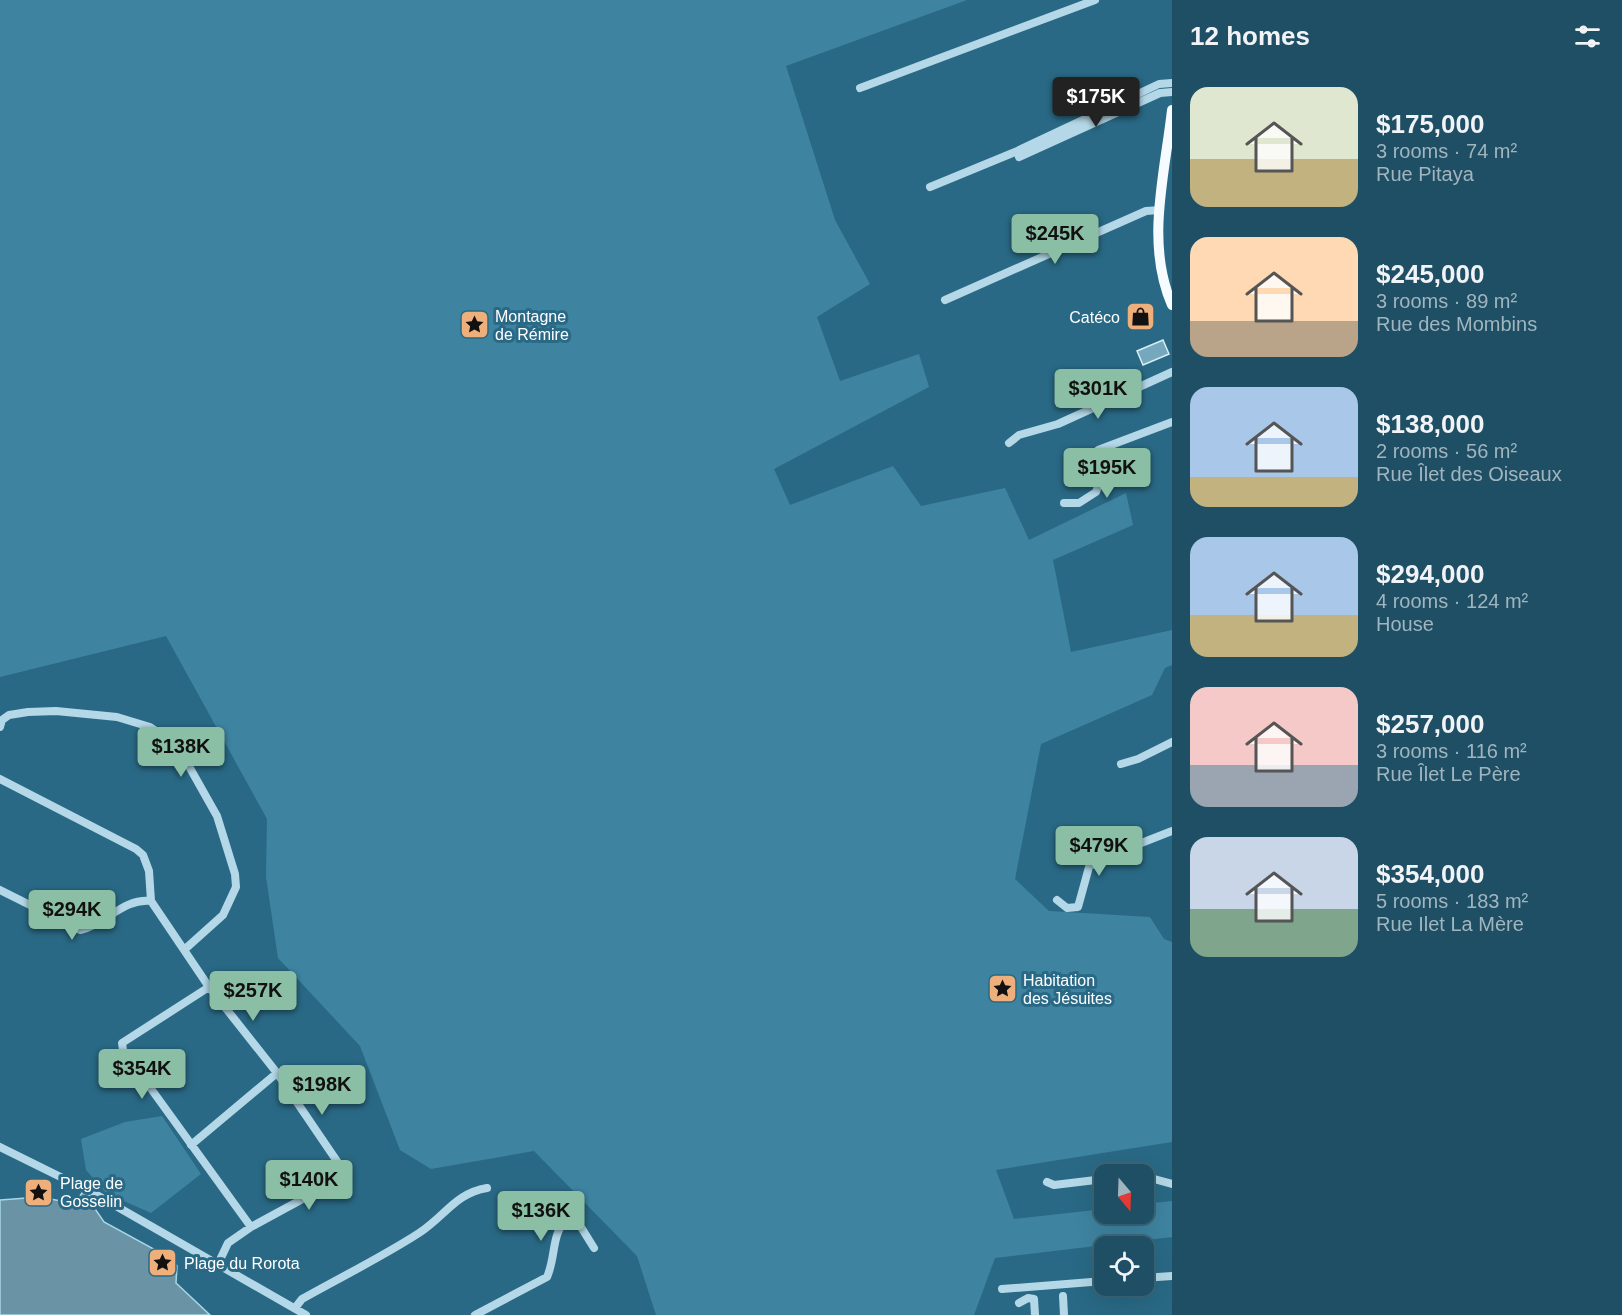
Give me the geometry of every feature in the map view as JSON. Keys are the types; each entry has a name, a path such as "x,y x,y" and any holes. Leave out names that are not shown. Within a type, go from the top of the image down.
{"main road":[{"path":"1172,110 1168,166 1158,236 1172,305"}],"street":[{"path":"860,88 1095,0"},
{"path":"930,187 1015,152 1159,84 1172,83"},
{"path":"1018,157 1160,93 1172,92"},
{"path":"945,300 1146,211 1160,210"},
{"path":"1009,443 1019,435 1058,424 1172,372"},
{"path":"1064,503 1079,503 1096,492 1099,484 1098,450 1172,422"},
{"path":"0,727 2,720 9,715 28,712 56,711 117,717 150,727 177,746 217,816 235,874 236,887 223,915 184,950"},
{"path":"1120,764 1138,759 1172,742"},
{"path":"0,779 136,849 143,855 149,871 151,901 210,987 277,1073 345,1173 344,1177 252,1227 228,1243 218,1264"},
{"path":"1057,900 1067,908 1078,907 1089,867 1098,860 1172,831"},
{"path":"0,890 80,930 89,928 133,901 151,901"},
{"path":"210,987 122,1043 123,1050 252,1227"},
{"path":"191,1145 277,1073"},
{"path":"0,1147 79,1185 306,1315"},
{"path":"1154,1179 1172,1184"},
{"path":"1047,1182 1054,1185 1094,1180"},
{"path":"295,1308 302,1299 417,1235 440,1219 459,1198 471,1191 487,1188"},
{"path":"475,1315 547,1276 551,1268 558,1228 566,1219 576,1219 580,1223 594,1248"},
{"path":"1154,1277 1172,1276"},
{"path":"1002,1289 1094,1282"},
{"path":"1063,1296 1064,1315"},
{"path":"1018,1303 1028,1298 1034,1299 1035,1315"}],"shaded area":[{"path":"0,0 967,0 786,66 835,220 870,284 817,317 840,381 919,354 929,387 774,469 790,505 893,466 921,506 1005,488 1029,540 1126,493 1133,525 1053,560 1071,652 1172,630 1172,665 1165,668 1152,695 1041,744 1015,879 1049,911 1150,917 1164,939 1172,942 1172,1142 996,1170 1014,1219 1094,1210 1094,1224 1154,1224 1154,1203 1172,1201 1172,1237 1154,1239 1154,1236 1094,1236 1094,1246 995,1258 974,1315 656,1315 637,1256 534,1151 431,1169 400,1150 360,1046 278,958 266,877 267,819 166,636 0,677"},
{"path":"162,1116 201,1174 151,1213 106,1193 86,1170 81,1139 125,1122"},
{"path":"82,1193 93,1197 91,1203 104,1222 172,1259 177,1266 176,1283 210,1315 0,1315 0,1200 40,1197 66,1202 77,1200"}],"building":[{"path":"1163,340 1169,354 1143,365 1137,351"}],"place":[{"name":"Catéco","path":"1141,317"},
{"name":"Montagne de Rémire","path":"474,325"},
{"name":"Habitation des Jésuites","path":"1002,989"},
{"name":"Plage de Gosselin","path":"39,1192"},
{"name":"Plage du Rorota","path":"163,1263"}]}
